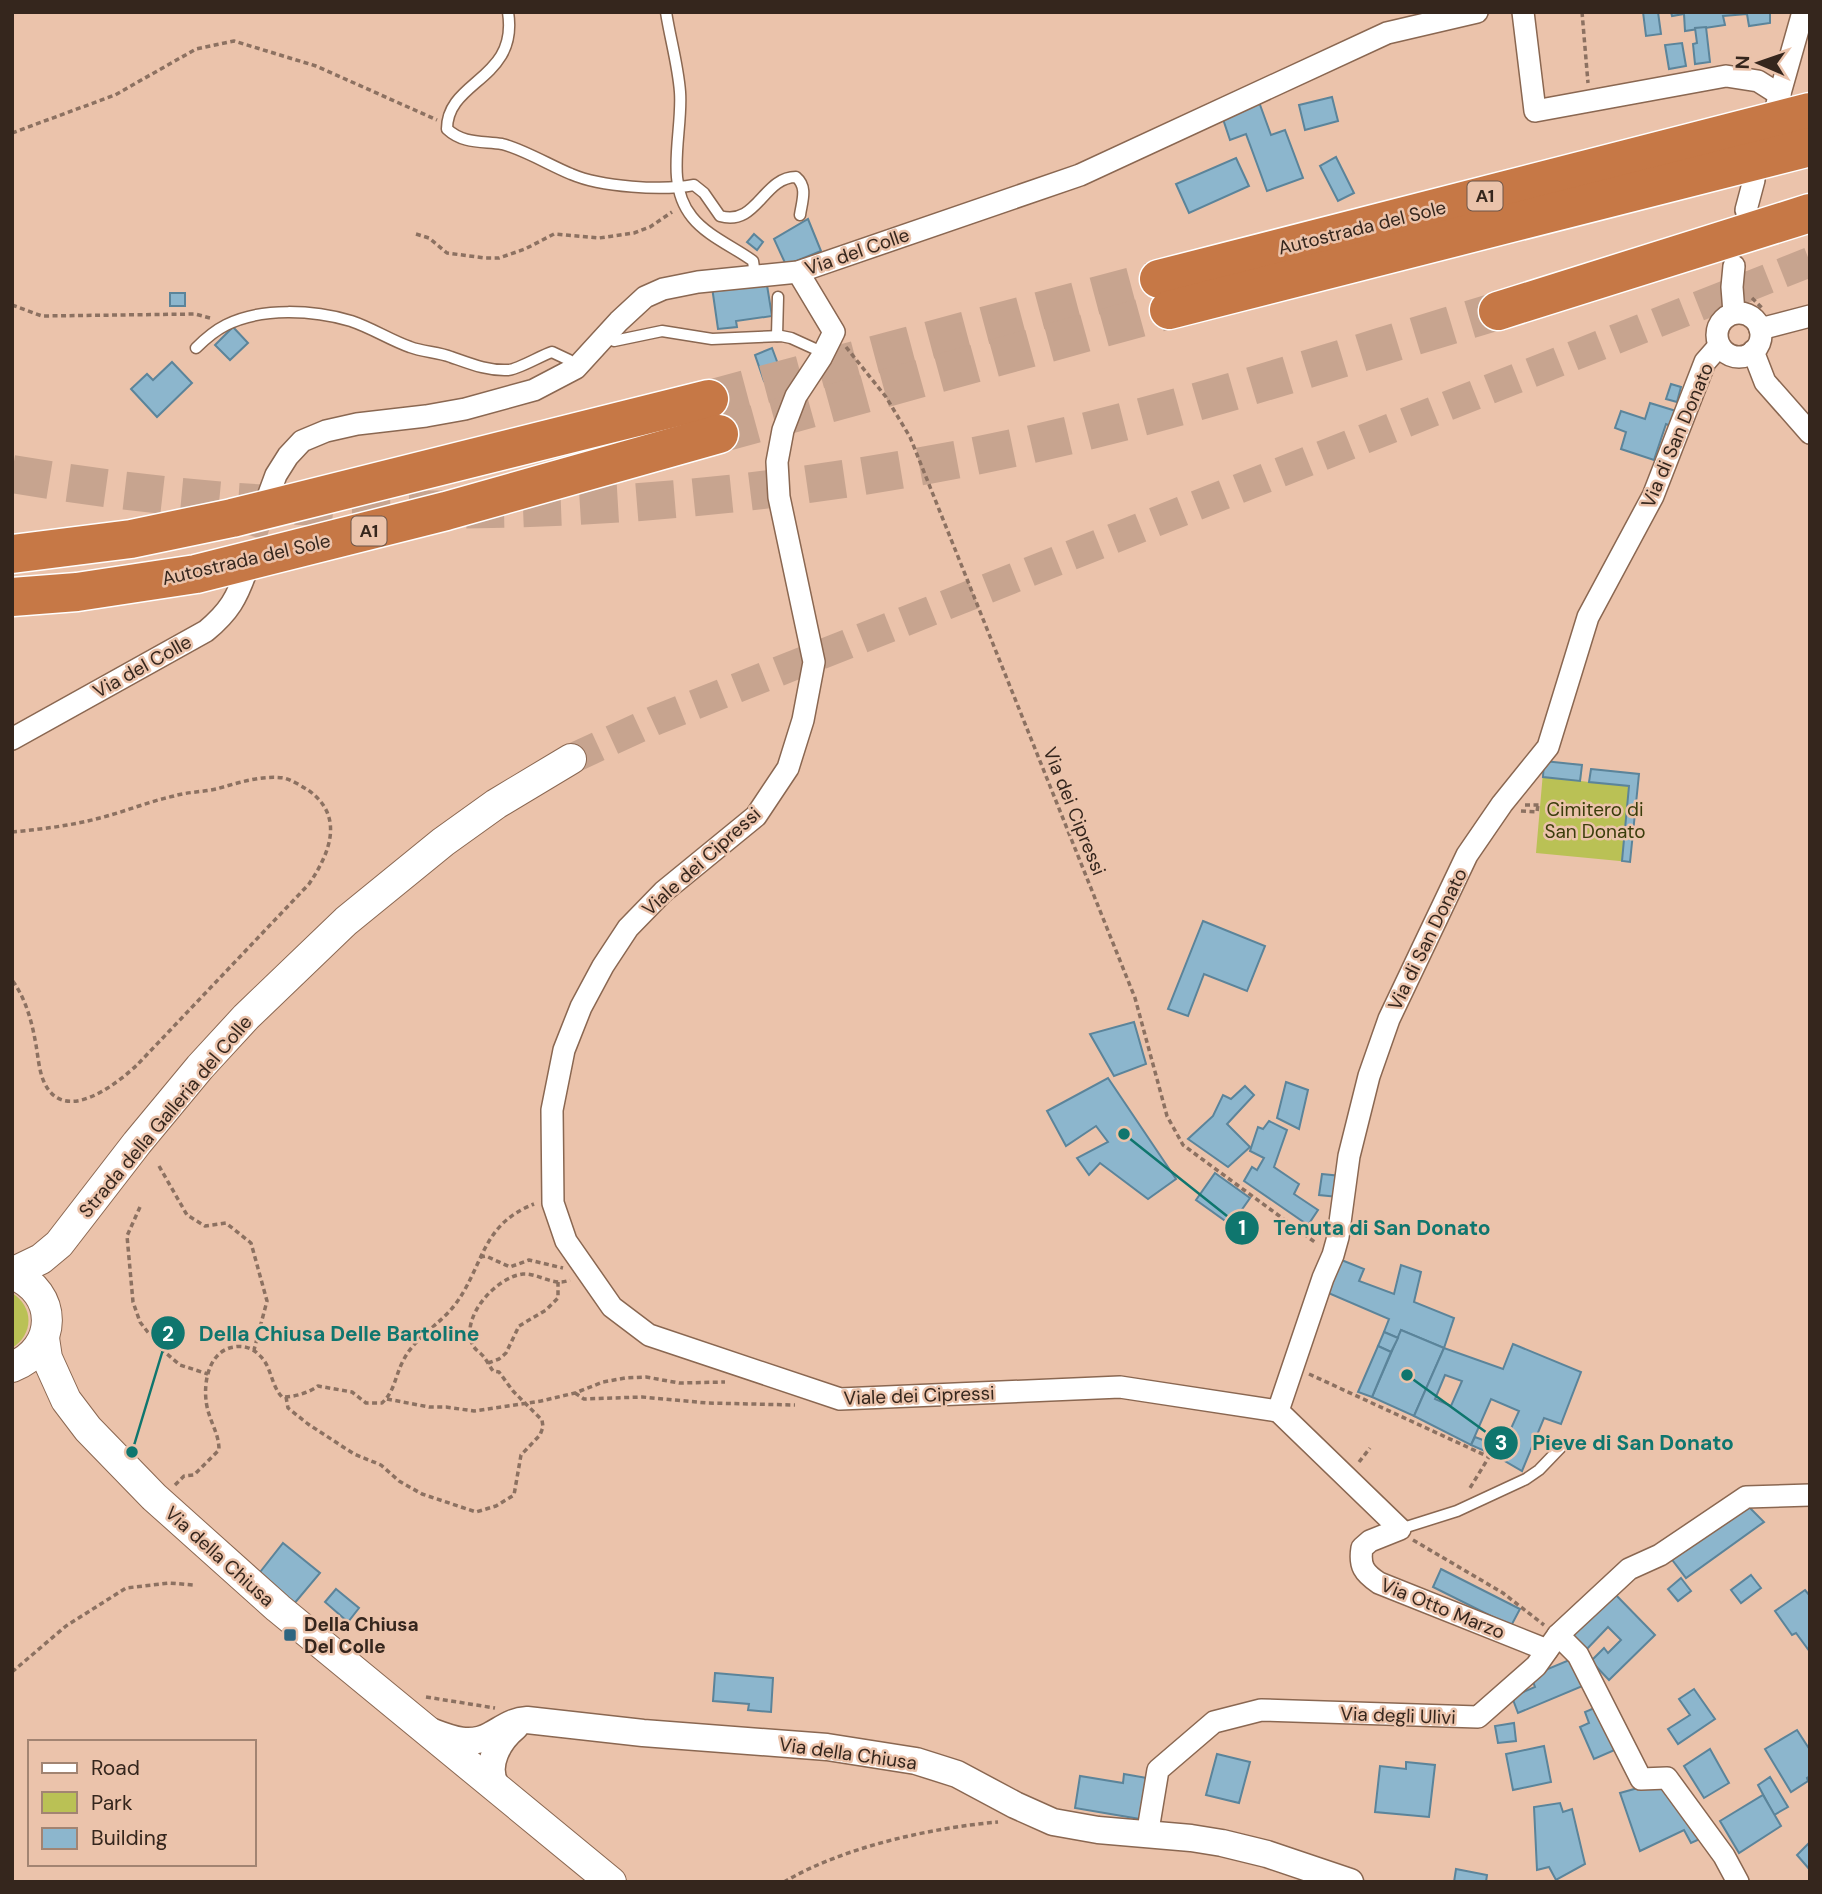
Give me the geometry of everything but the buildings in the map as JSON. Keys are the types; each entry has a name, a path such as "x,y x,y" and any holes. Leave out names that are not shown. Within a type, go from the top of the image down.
{"highway":[{"name":"Autostrada del Sole","path":"1789,104 1164,295 1810,147"},
{"path":"1497,311 1810,213"},
{"name":"Autostrada del Sole","path":"12,554 131,539 714,416 446,511 195,574 78,592 12,597"}],"main road":[{"name":"Strada della Galleria del Colle","path":"12,1273 45,1257 59,1244 200,1067 300,964 346,921 443,842 495,804 571,759"},
{"name":"Strada della Galleria del Colle","path":"45,1305 49,1274 59,1244"},
{"path":"12,1273 34,1287 45,1305"},
{"name":"Via della Chiusa","path":"45,1305 47,1327 44,1338 32,1356 13,1367 66,1400"},
{"name":"Via della Chiusa","path":"44,1338 47,1358 66,1400 88,1429 154,1497 278,1608 430,1731"},
{"path":"430,1731 611,1882"}],"street":[{"name":"Via del Colle","path":"269,494 276,475 302,441 326,431 357,424 426,416 498,401 534,390 576,368 607,333 645,297 663,289 698,282 798,272 1080,175 1387,33 1477,12"},
{"path":"1523,12 1535,111 1726,76 1758,81 1789,104 1803,12"},
{"path":"1746,210 1754,180"},
{"path":"1734,266 1734,313"},
{"path":"798,272 834,332"},
{"path":"1765,320 1759,341 1748,355 1735,356 1723,351 1719,345 1718,328 1727,316 1734,313 1765,320 1810,316"},
{"name":"Viale dei Cipressi","path":"834,332 824,353 796,396 783,430 777,462 779,497 814,662 803,720 788,768 756,817 663,892 628,929 603,966 581,1007 564,1050 552,1110 553,1198 566,1241 612,1307 649,1335 840,1399 1120,1387 1278,1411"},
{"name":"Via di San Donato","path":"1278,1411 1333,1255 1349,1156 1369,1076 1389,1019 1467,855 1502,804 1548,747 1588,617 1653,496 1705,362 1719,345"},
{"path":"1753,351 1765,382 1810,433"},
{"name":"Via del Colle","path":"12,739 206,631 226,614 239,592 247,569"},
{"path":"1278,1411 1400,1529"},
{"name":"Via degli Ulivi","path":"1147,1836 1158,1770 1214,1722 1261,1710 1478,1717 1536,1666 1552,1642 1629,1569 1660,1555 1746,1497 1810,1495"},
{"name":"Via Otto Marzo","path":"1400,1529 1370,1541 1362,1548 1363,1570 1368,1576 1379,1583 1552,1642"},
{"path":"1552,1642 1578,1655 1641,1779 1667,1778 1724,1856 1738,1882"},
{"name":"Via della Chiusa","path":"430,1731 458,1741 475,1741 518,1720 537,1720 643,1733 827,1747 916,1761 957,1774 1053,1822 1147,1836 1222,1843 1267,1854 1350,1882"},
{"path":"496,1786 492,1774 493,1761 501,1742 518,1724 537,1720"}],"lane":[{"path":"508,12 509,35 499,62 454,105 447,122 447,129 457,138 503,145 575,176 596,181 641,187 678,188 694,185 715,211 728,219 748,213 785,178 796,177 802,183 804,193 800,215"},
{"path":"666,12 680,92 678,188 683,204 693,219 705,229 753,261 755,275"},
{"path":"777,336 778,297"},
{"path":"196,348 222,327 251,317 282,312 315,314 351,321 411,348 450,356 488,369 512,370 552,352 569,360 576,368"},
{"path":"607,333 614,341 662,331 712,339 777,336 791,338 824,353"},
{"path":"1400,1529 1457,1511 1526,1479 1539,1470 1564,1444"}],"path":[{"path":"1582,12 1589,102"},
{"path":"12,133 116,95 196,49 234,41 316,66 433,120 447,122"},
{"path":"416,234 429,238 447,253 499,258 525,249 554,234 599,238 634,233 650,227 683,204"},
{"path":"1734,266 1745,290 1761,309 1765,320"},
{"path":"12,305 42,316 195,314 208,316 222,327"},
{"name":"Via dei Cipressi","path":"834,332 886,397 910,438 1135,998 1167,1115 1183,1144 1333,1255"},
{"path":"12,832 48,829 105,817 174,796 215,789 249,779 285,778 301,785 317,797 326,811 331,828 329,846 322,865 309,884 145,1056 119,1082 98,1095 69,1101 59,1098 51,1091 44,1081 34,1030 22,994 12,980"},
{"path":"159,1166 187,1215 205,1226 226,1223 251,1243 267,1301 254,1350"},
{"path":"165,1488 175,1485 184,1476 194,1475 219,1450 219,1438 207,1404 208,1374 214,1359 225,1348 241,1346 262,1356 269,1366 274,1388 282,1397 310,1391 318,1385 352,1392 366,1403 382,1403 391,1394 403,1360 464,1293 490,1237 522,1209 553,1198"},
{"path":"140,1207 127,1236 133,1303 140,1322 160,1348 180,1365 208,1374"},
{"path":"480,1257 486,1256 510,1267 528,1260 564,1268 584,1267"},
{"path":"286,1397 288,1408 294,1413 354,1454 380,1465 399,1481 422,1494 476,1512 496,1506 514,1494 521,1455 540,1435 543,1427 541,1420 475,1350 470,1333 475,1315 496,1284 523,1274 565,1283 584,1267"},
{"path":"488,1363 506,1353 519,1326 546,1310 558,1298 558,1282"},
{"path":"1293,1367 1489,1457 1457,1511"},
{"path":"387,1398 429,1407 446,1406 474,1411 575,1392 603,1382 635,1378 646,1377 680,1383 743,1381 751,1369"},
{"path":"575,1392 584,1399 642,1397 707,1403 801,1405 822,1403 834,1397"},
{"path":"1400,1529 1413,1540 1503,1593 1552,1642"},
{"path":"12,1672 66,1626 126,1588 169,1583 193,1586"},
{"path":"784,1882 803,1870 849,1853 971,1824 1010,1821"}],"green space":[{"name":"Cimitero di San Donato","path":"1544,761 1582,765 1581,781 1589,782 1591,769 1639,774 1630,862 1536,853"},
{"path":"12,1293 24,1306 28,1321 24,1335 12,1348"}],"tunnel":[{"path":"571,759 656,720 1810,262"},
{"path":"709,399 1159,279"},
{"path":"719,434 1169,310"},
{"path":"12,474 138,492 265,504 392,509 519,508 646,502 772,489 898,470 1083,432 1261,383 1498,311"},
{"path":"247,567 266,504"}],"place":[{"name":"Tenuta di San Donato","path":"1124,1134"},
{"name":"Pieve di San Donato","path":"1407,1375"},
{"name":"Della Chiusa Delle Bartoline","path":"132,1452"},
{"name":"Della Chiusa Del Colle","path":"290,1635"}]}
